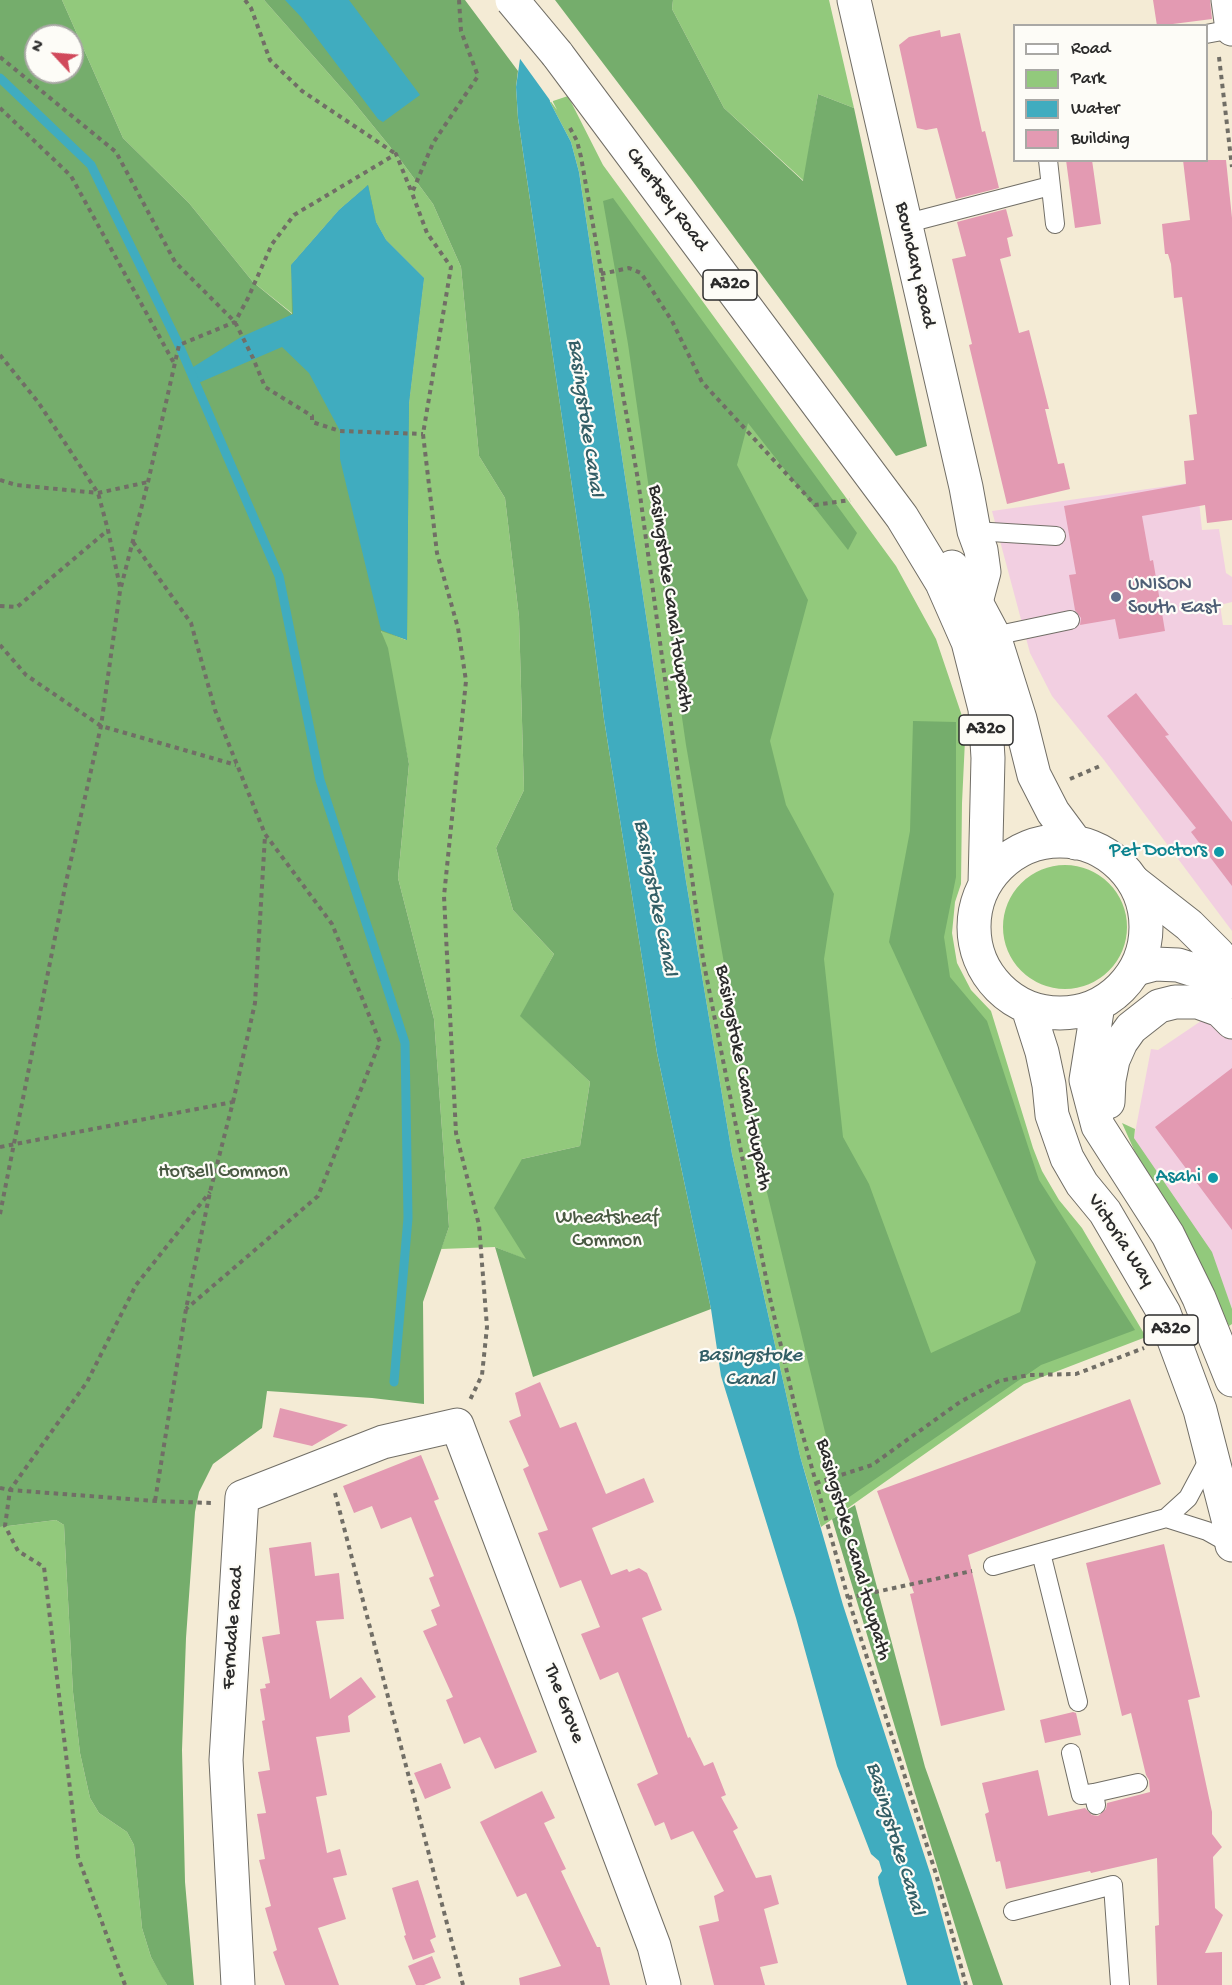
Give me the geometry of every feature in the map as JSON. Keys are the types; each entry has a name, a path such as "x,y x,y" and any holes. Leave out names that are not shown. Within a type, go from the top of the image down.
{"main road":[{"name":"Chertsey Road","path":"512,0 557,54 902,517 949,577 976,602 994,636 1020,719 1034,775 1053,812 1076,843"},
{"name":"Boundary Road","path":"854,0 966,487 974,531 981,550 984,572 976,602"},
{"path":"1221,31 1228,0"},
{"path":"949,577 965,555 974,531"},
{"name":"Chertsey Road","path":"949,577 985,709 988,758 985,884"},
{"name":"A320","path":"1068,841 1092,846 1115,861 1134,882 1143,903 1147,925 1144,948 1136,969 1120,990 1098,1005 1076,1012 1051,1013 1028,1008 1006,995 989,977 978,955 974,931 976,907 985,884 1000,865 1020,850 1043,842 1068,841"},
{"path":"1134,882 1189,925 1218,954 1232,977"},
{"path":"1136,969 1155,964 1178,965 1232,982"},
{"path":"1112,1145 1107,1098 1109,1080 1113,1060 1121,1042 1131,1028 1159,1006 1175,1002 1198,1002 1209,1005 1220,1010 1232,1022"},
{"name":"Victoria Way","path":"1098,1005 1086,1080 1098,1126 1168,1235 1199,1298 1232,1380"},
{"name":"Victoria Way","path":"1028,1008 1042,1052 1052,1115 1067,1158 1082,1184 1105,1212 1164,1313 1162,1339 1200,1410 1228,1519 1232,1545"},
{"path":"242,1504 242,1497 383,1442 453,1425"},
{"name":"The Grove","path":"453,1425 650,1935 664,1985"},
{"name":"Ferndale Road","path":"238,1985 226,1760 242,1504"}],"lane":[{"path":"1048,162 1055,224"},
{"path":"904,224 1050,186"},
{"path":"974,531 1056,536"},
{"path":"994,636 1070,620"},
{"path":"993,1566 1166,1518 1188,1498 1211,1455"},
{"path":"1166,1518 1207,1531 1232,1545"},
{"path":"1041,1552 1078,1702"},
{"path":"1071,1753 1081,1795 1095,1799 1138,1783"},
{"path":"1013,1911 1111,1877 1120,1985"}],"path":[{"path":"245,0 251,8 270,60 302,91 396,154 427,233 451,267 423,434 437,553 458,628 466,681 444,896 456,1133 479,1225 487,1327 482,1375 467,1406 453,1425"},
{"path":"412,193 433,143 478,76 461,31 459,0"},
{"path":"1221,31 1232,167"},
{"path":"0,57 116,152 175,262 235,322 265,387 312,417 312,422 340,431 423,434"},
{"path":"0,108 71,176 175,365"},
{"path":"0,1214 66,882 101,726 120,591 148,482 179,345 235,322 272,244 294,214 396,154"},
{"name":"Basingstoke Canal towpath","path":"581,157 638,480 703,959 770,1298 795,1407 848,1598 936,1874 966,1985"},
{"path":"601,274 629,268 641,273 672,321 702,382 815,505 855,500"},
{"path":"0,355 38,402 98,493 120,591"},
{"path":"0,480 16,485 98,493 148,482"},
{"path":"0,606 17,607 108,530"},
{"path":"132,542 191,622 215,710 265,834 332,924 380,1042 318,1196 186,1309"},
{"path":"0,645 26,675 101,726 237,765"},
{"path":"1061,783 1100,766"},
{"path":"154,1501 186,1309 210,1192 255,1003 265,834"},
{"path":"0,1148 233,1102"},
{"path":"125,1985 78,1857 44,1567 18,1551 5,1526 10,1490 87,1382 136,1285 210,1192"},
{"path":"816,1483 872,1465 960,1402 999,1381 1029,1375 1076,1374 1162,1339"},
{"path":"327,1464 463,1985"},
{"path":"0,1488 154,1501 242,1504"},
{"path":"848,1598 993,1566"}],"shaded area":[{"path":"1197,482 1202,530 1219,529 1226,573 1232,577 1232,602 1220,605 1223,625 1232,625 1232,931 1104,760 1052,696 1030,653 992,511"},
{"path":"1207,1017 1220,1022 1232,1039 1232,1309 1223,1285 1134,1138 1151,1049 1158,1050"}],"green space":[{"name":"Horsell Common","path":"0,0 62,0 73,24 24,24 24,84 84,84 84,50 123,138 189,203 253,282 292,314 291,265 339,210 368,185 376,222 386,240 424,278 409,403 407,640 381,631 388,648 409,764 398,878 434,1019 449,1227 423,1302 424,1404 267,1391 262,1428 213,1464 199,1492 195,1512 186,1638 182,1750 185,1882 194,1985 167,1985 162,1977 151,1957 142,1928 134,1845 127,1832 99,1813 90,1798 80,1753 73,1692 64,1525 56,1520 0,1527"},
{"path":"62,0 264,0 352,100 433,204 461,267 479,456 505,498 519,617 524,790 496,848 513,910 554,954 521,1016 590,1082 580,1146 522,1159 527,1260 495,1247 441,1249 449,1227 434,1019 398,878 409,764 381,630 406,640 409,403 424,278 386,240 376,222 367,186 339,210 291,265 293,314 253,282 189,203 123,138 84,50 84,24 73,24"},
{"name":"Wheatsheaf Common","path":"264,0 465,0 518,71 516,87 518,118 604,719 657,1053 711,1309 533,1377 495,1247 526,1259 494,1208 522,1159 580,1146 590,1082 520,1016 554,954 513,910 496,848 524,790 519,617 505,498 479,456 461,267 433,204 352,100"},
{"path":"555,0 673,0 672,9 724,108 803,181 818,94 854,108 927,446 896,456"},
{"path":"673,0 829,0 854,108 818,94 804,181 724,108 672,9"},
{"path":"568,96 603,165 896,566 936,639 962,716 965,740 961,884 955,902 952,933 957,963 971,990 991,1011 1042,1171 1059,1200 1082,1228 1146,1337 1024,1384 821,1527 800,1456 732,1154 686,881 579,172 571,142 550,102"},
{"path":"613,198 857,533 848,550 748,423 737,465 808,600 770,741 786,805 834,894 824,959 843,1137 869,1184 931,1353 1020,1312 1036,1262 889,942 910,831 913,721 956,722 956,877 944,937 950,977 987,1021 1039,1180 1135,1330 1041,1365 842,1502 756,1147 686,745 628,344 603,201"},
{"path":"1065,865 1089,870 1109,883 1122,903 1127,927 1122,951 1109,971 1089,984 1065,989 1041,984 1021,971 1008,951 1003,927 1008,903 1021,883 1041,870"},
{"path":"1122,1123 1135,1129 1134,1138 1212,1252 1232,1309 1232,1324 1229,1326 1180,1226 1135,1152"},
{"path":"855,1505 925,1767 1003,1985 973,1985 832,1519"},
{"path":"56,1520 64,1525 73,1692 80,1753 90,1798 99,1813 127,1832 134,1845 142,1928 151,1957 167,1985 0,1985 0,1527"}],"water":[{"path":"285,0 349,0 420,95 383,122 378,119 301,17"},
{"name":"Basingstoke Canal","path":"521,52 549,89 550,102 571,142 579,172 686,881 732,1154 800,1456 843,1605 931,1876 961,1985 907,1985 879,1884 878,1877 882,1871 879,1861 871,1854 837,1766 796,1618 721,1376 711,1309 657,1053 604,719 518,118 516,87"},
{"path":"368,185 376,222 386,240 424,278 409,403 407,640 381,630 340,459 340,431 309,373 282,347 196,384 190,369 241,337 293,314 291,265 339,210"}],"pier":[{"path":"511,0 539,0 553,102 557,110 518,56"}],"building":[{"path":"1153,0 1210,0 1212,19 1157,24"},
{"path":"940,30 941,37 960,33 982,132 985,131 999,188 956,199 937,128 926,130 917,128 899,45 909,37"},
{"path":"1226,160 1232,218 1232,520 1207,523 1205,505 1142,516 1150,561 1153,560 1165,631 1119,639 1115,619 1080,625 1081,618 1075,610 1069,575 1076,574 1064,506 1186,484 1184,461 1194,460 1189,415 1197,414 1182,297 1174,298 1171,264 1168,254 1165,254 1162,224 1190,220 1183,162"},
{"path":"1066,162 1092,162 1101,224 1075,228"},
{"path":"1006,209 1013,236 1007,238 1011,256 1000,259 1019,333 1029,330 1049,409 1045,409 1058,464 1064,463 1070,489 1007,504 969,345 972,344 952,259 966,256 957,222"},
{"path":"1136,693 1169,735 1165,736 1232,822 1232,886 1191,832 1196,828 1107,716"},
{"name":"Asahi","path":"1232,1068 1232,1230 1155,1127"},
{"path":"540,1382 560,1428 576,1422 606,1494 644,1478 654,1502 592,1528 611,1575 627,1569 629,1572 639,1568 647,1573 662,1610 642,1618 688,1738 690,1737 704,1766 713,1762 726,1795 721,1797 738,1828 733,1831 756,1878 771,1875 779,1904 764,1909 778,1963 760,1967 765,1985 714,1985 699,1926 719,1921 714,1896 724,1891 693,1831 671,1840 664,1822 655,1826 637,1784 658,1774 618,1672 600,1680 581,1634 600,1627 581,1580 560,1588 538,1533 548,1530 523,1469 529,1466 509,1421 521,1416 515,1393"},
{"path":"1130,1399 1161,1484 968,1555 1005,1710 941,1726 910,1594 914,1593 877,1491"},
{"path":"280,1408 348,1425 312,1446 273,1437"},
{"path":"421,1455 439,1499 434,1501 537,1752 495,1769 480,1737 464,1744 446,1700 453,1697 423,1631 437,1625 431,1610 440,1606 429,1578 434,1576 411,1517 381,1529 372,1506 354,1513 343,1486"},
{"path":"311,1542 315,1576 339,1573 344,1619 316,1621 330,1699 361,1677 376,1697 348,1716 350,1732 316,1737 327,1795 316,1797 327,1853 340,1849 347,1875 333,1878 346,1919 318,1928 339,1985 285,1985 273,1952 277,1950 265,1908 271,1906 259,1860 265,1859 257,1814 266,1813 258,1772 270,1770 262,1721 265,1720 260,1689 266,1688 265,1684 270,1683 262,1637 280,1634 269,1548"},
{"path":"1164,1544 1200,1697 1188,1700 1212,1812 1212,1834 1222,1847 1213,1857 1215,1908 1223,1915 1205,1953 1222,1952 1222,1985 1157,1985 1155,1926 1159,1925 1157,1858 1006,1889 1000,1861 996,1862 985,1814 989,1812 982,1783 1038,1770 1048,1816 1085,1808 1092,1815 1098,1816 1106,1809 1107,1803 1150,1792 1149,1780 1131,1713 1122,1716 1086,1563"},
{"path":"1076,1713 1081,1735 1045,1743 1040,1720"},
{"path":"441,1763 451,1788 425,1799 414,1773"},
{"path":"542,1791 555,1818 544,1823 566,1869 561,1871 597,1947 600,1947 610,1985 520,1985 519,1978 561,1966 526,1893 517,1897 480,1822"},
{"path":"418,1880 436,1937 430,1940 435,1952 413,1960 404,1936 406,1935 392,1888"},
{"path":"432,1956 441,1978 424,1985 416,1985 408,1966"}],"waterway":[{"path":"0,78 91,165 179,345 279,576 320,780 405,1043 408,1218 394,1382"}],"place":[{"name":"UNISON South East","path":"1116,597"},
{"name":"Pet Doctors","path":"1219,852"},
{"name":"Asahi","path":"1213,1178"}]}
